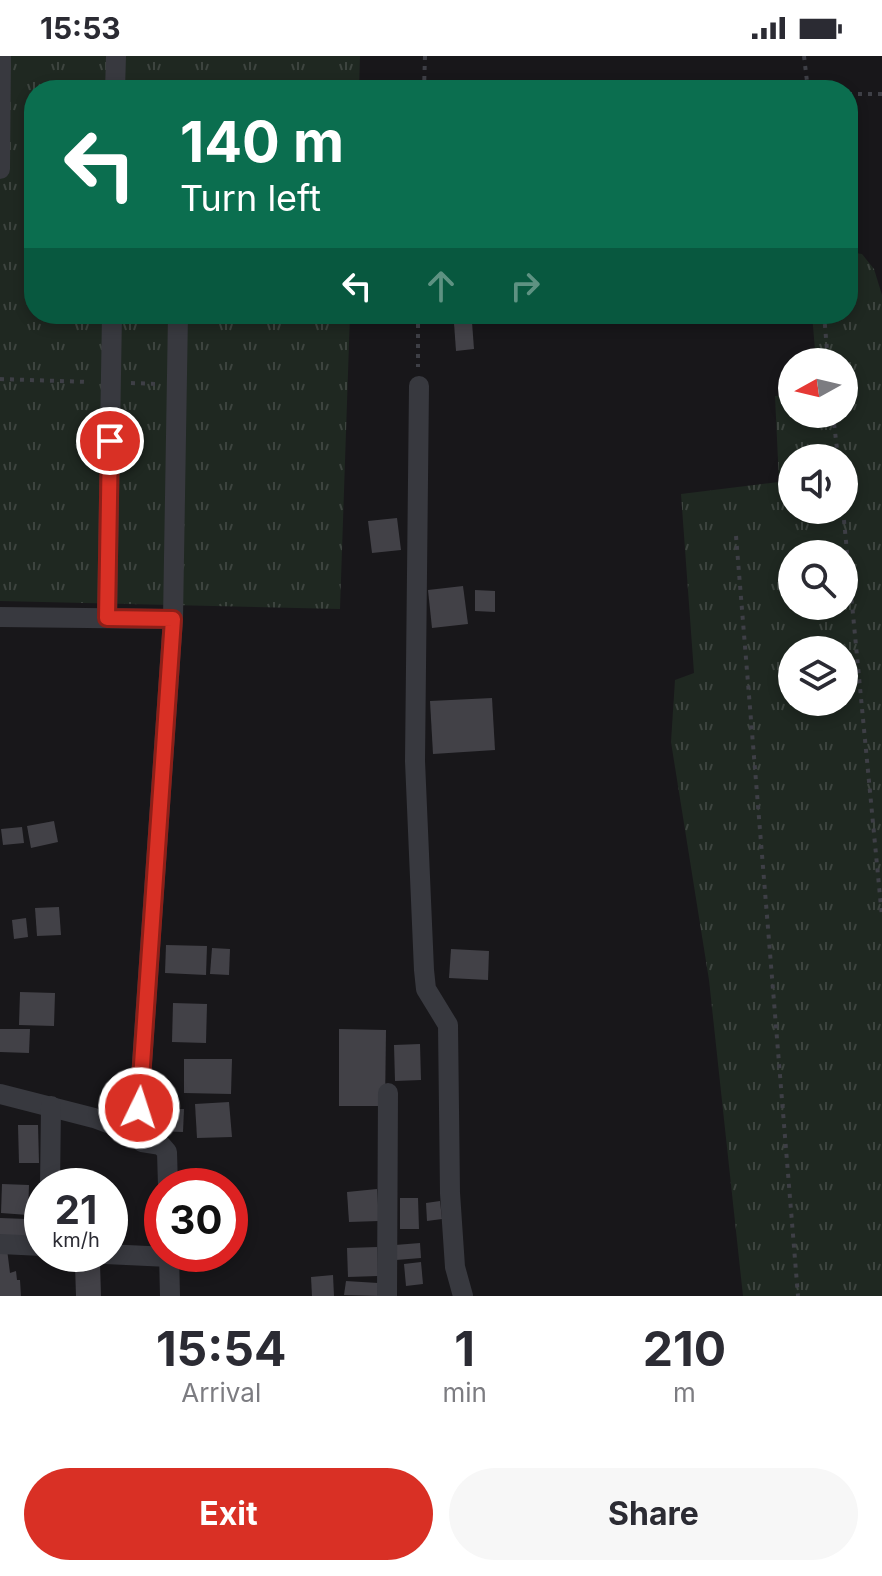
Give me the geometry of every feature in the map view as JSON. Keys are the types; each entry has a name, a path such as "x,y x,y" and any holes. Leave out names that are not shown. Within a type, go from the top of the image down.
{"street":[{"path":"0,169 1,56"},
{"path":"115,80 116,56"},
{"path":"107,618 112,324"},
{"path":"167,1168 167,1152 161,1145 142,1142 137,1134 173,619 178,324"},
{"path":"419,386 415,761 424,970 426,989 448,1025 451,1208 455,1267 463,1296"},
{"path":"0,617 173,619"},
{"path":"387,1296 388,1093"},
{"path":"0,1094 51,1106 137,1134"},
{"path":"50,1168 51,1106"},
{"path":"0,1244 24,1245"},
{"path":"169,1272 170,1296"}],"path":[{"path":"424,80 425,56"},
{"path":"804,56 807,80"},
{"path":"858,94 882,94"},
{"path":"418,324 419,386"},
{"path":"825,324 827,348"},
{"path":"844,524 882,917"},
{"path":"736,536 798,1296"}],"green space":[{"path":"0,56 360,56 359,80 24,80 24,324 350,324 340,609 0,601"},
{"path":"858,253 862,254 874,269 882,295 882,1296 743,1296 709,980 671,742 675,680 694,673 681,494 778,482 778,524 858,524 858,444 778,444 778,460 775,396 778,396 778,428 858,428 858,348 815,348 813,324 858,324"}],"building":[{"path":"454,324 472,324 474,349 456,351"},
{"path":"397,518 401,550 372,553 368,521"},
{"path":"463,586 468,624 432,628 428,590"},
{"path":"475,590 495,591 495,612 475,611"},
{"path":"492,698 495,750 433,754 430,701"},
{"path":"54,821 58,842 31,848 27,826"},
{"path":"22,827 24,843 3,845 1,829"},
{"path":"59,907 61,935 37,936 35,908"},
{"path":"26,918 28,937 14,939 12,920"},
{"path":"166,945 207,946 206,975 165,973"},
{"path":"212,948 230,949 229,975 210,974"},
{"path":"451,949 489,951 488,980 449,978"},
{"path":"20,992 55,993 54,1026 19,1025"},
{"path":"173,1003 207,1004 206,1043 172,1042"},
{"path":"0,1029 30,1029 29,1053 0,1052"},
{"path":"339,1029 386,1030 385,1106 339,1106"},
{"path":"420,1044 421,1080 395,1081 394,1045"},
{"path":"184,1059 232,1059 231,1094 184,1093"},
{"path":"229,1102 232,1137 197,1138 195,1104"},
{"path":"155,1109 184,1109 183,1132 155,1131"},
{"path":"18,1125 38,1125 39,1163 19,1163"},
{"path":"2,1184 24,1185 24,1215 1,1213"},
{"path":"377,1189 379,1221 349,1222 347,1192"},
{"path":"400,1198 418,1198 419,1229 400,1229"},
{"path":"440,1201 442,1219 427,1221 426,1203"},
{"path":"0,1218 24,1219 24,1237 0,1237"},
{"path":"420,1243 421,1258 396,1260 395,1245"},
{"path":"377,1247 378,1276 348,1277 347,1248"},
{"path":"7,1249 10,1273 16,1271 21,1296 0,1296 0,1250"},
{"path":"421,1262 423,1284 406,1286 404,1264"},
{"path":"75,1272 100,1272 101,1296 76,1296"},
{"path":"333,1275 334,1296 312,1296 311,1277"},
{"path":"346,1281 378,1283 379,1296 344,1295"}],"route":[{"path":"110,441 107,618 173,619 139,1108"}]}
